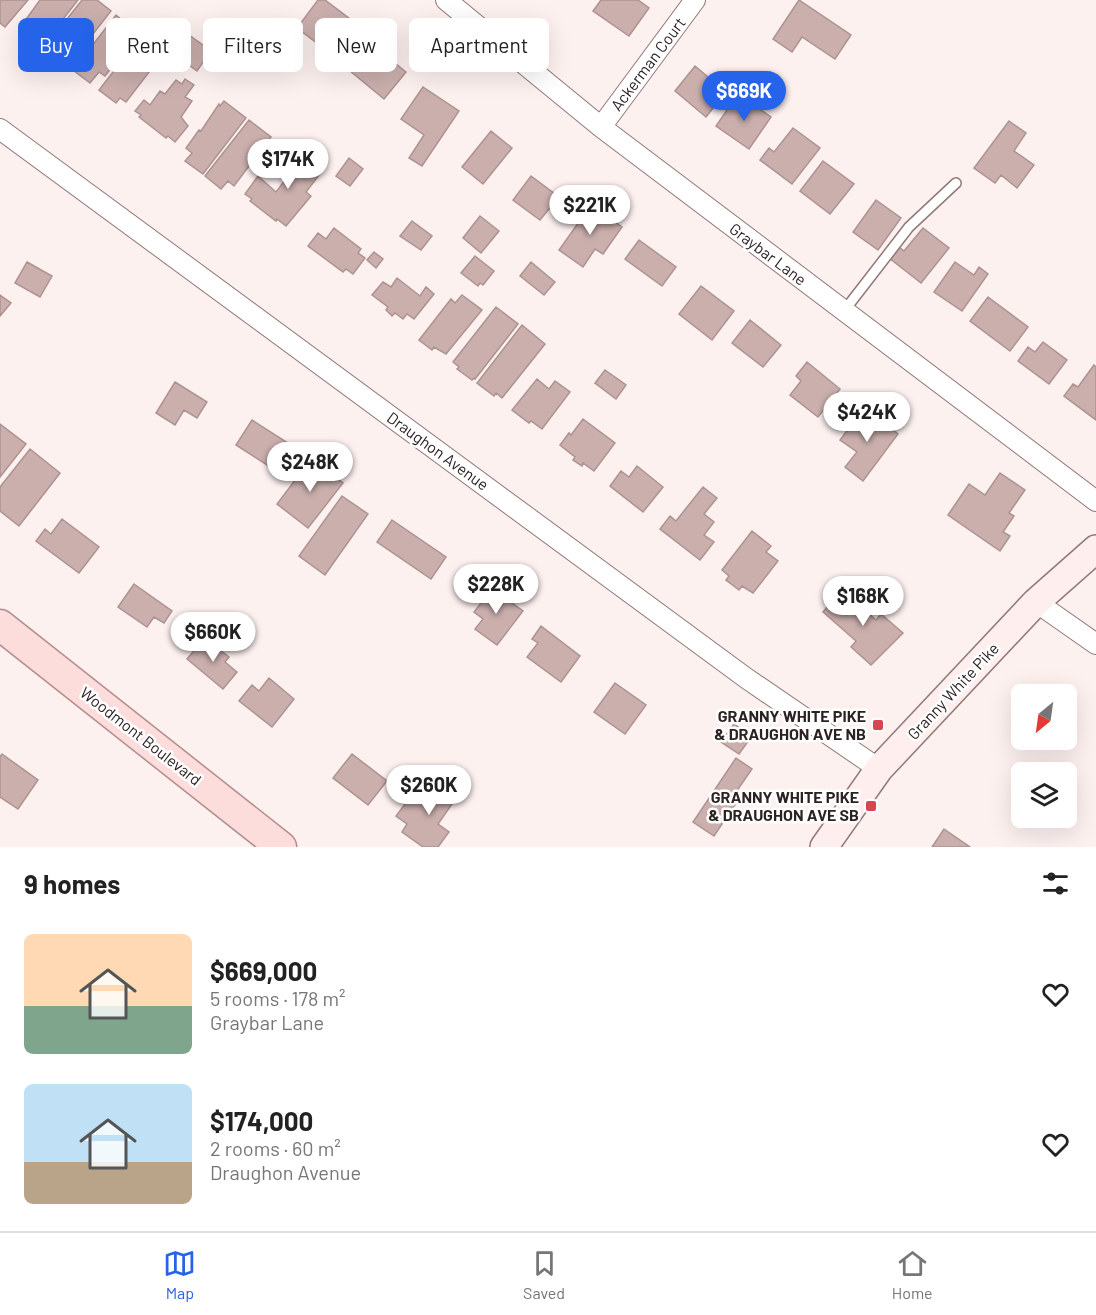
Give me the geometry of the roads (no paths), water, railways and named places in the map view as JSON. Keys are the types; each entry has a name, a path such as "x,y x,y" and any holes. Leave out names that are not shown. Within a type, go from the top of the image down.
{"main road":[{"name":"Granny White Pike","path":"824,847 879,769 1036,602 1096,549"},
{"name":"Woodmont Boulevard","path":"0,625 281,847"}],"street":[{"name":"Graybar Lane","path":"446,0 600,127 1096,501"},
{"name":"Ackerman Court","path":"600,127 695,0"},
{"name":"Draughon Avenue","path":"0,129 746,678 879,769"},
{"path":"1036,602 1096,644"}],"lane":[{"path":"844,311 909,226 956,183"}],"place":[{"name":"GRANNY WHITE PIKE & DRAUGHON AVE NB","path":"878,725"},
{"name":"GRANNY WHITE PIKE & DRAUGHON AVE SB","path":"871,806"}]}
